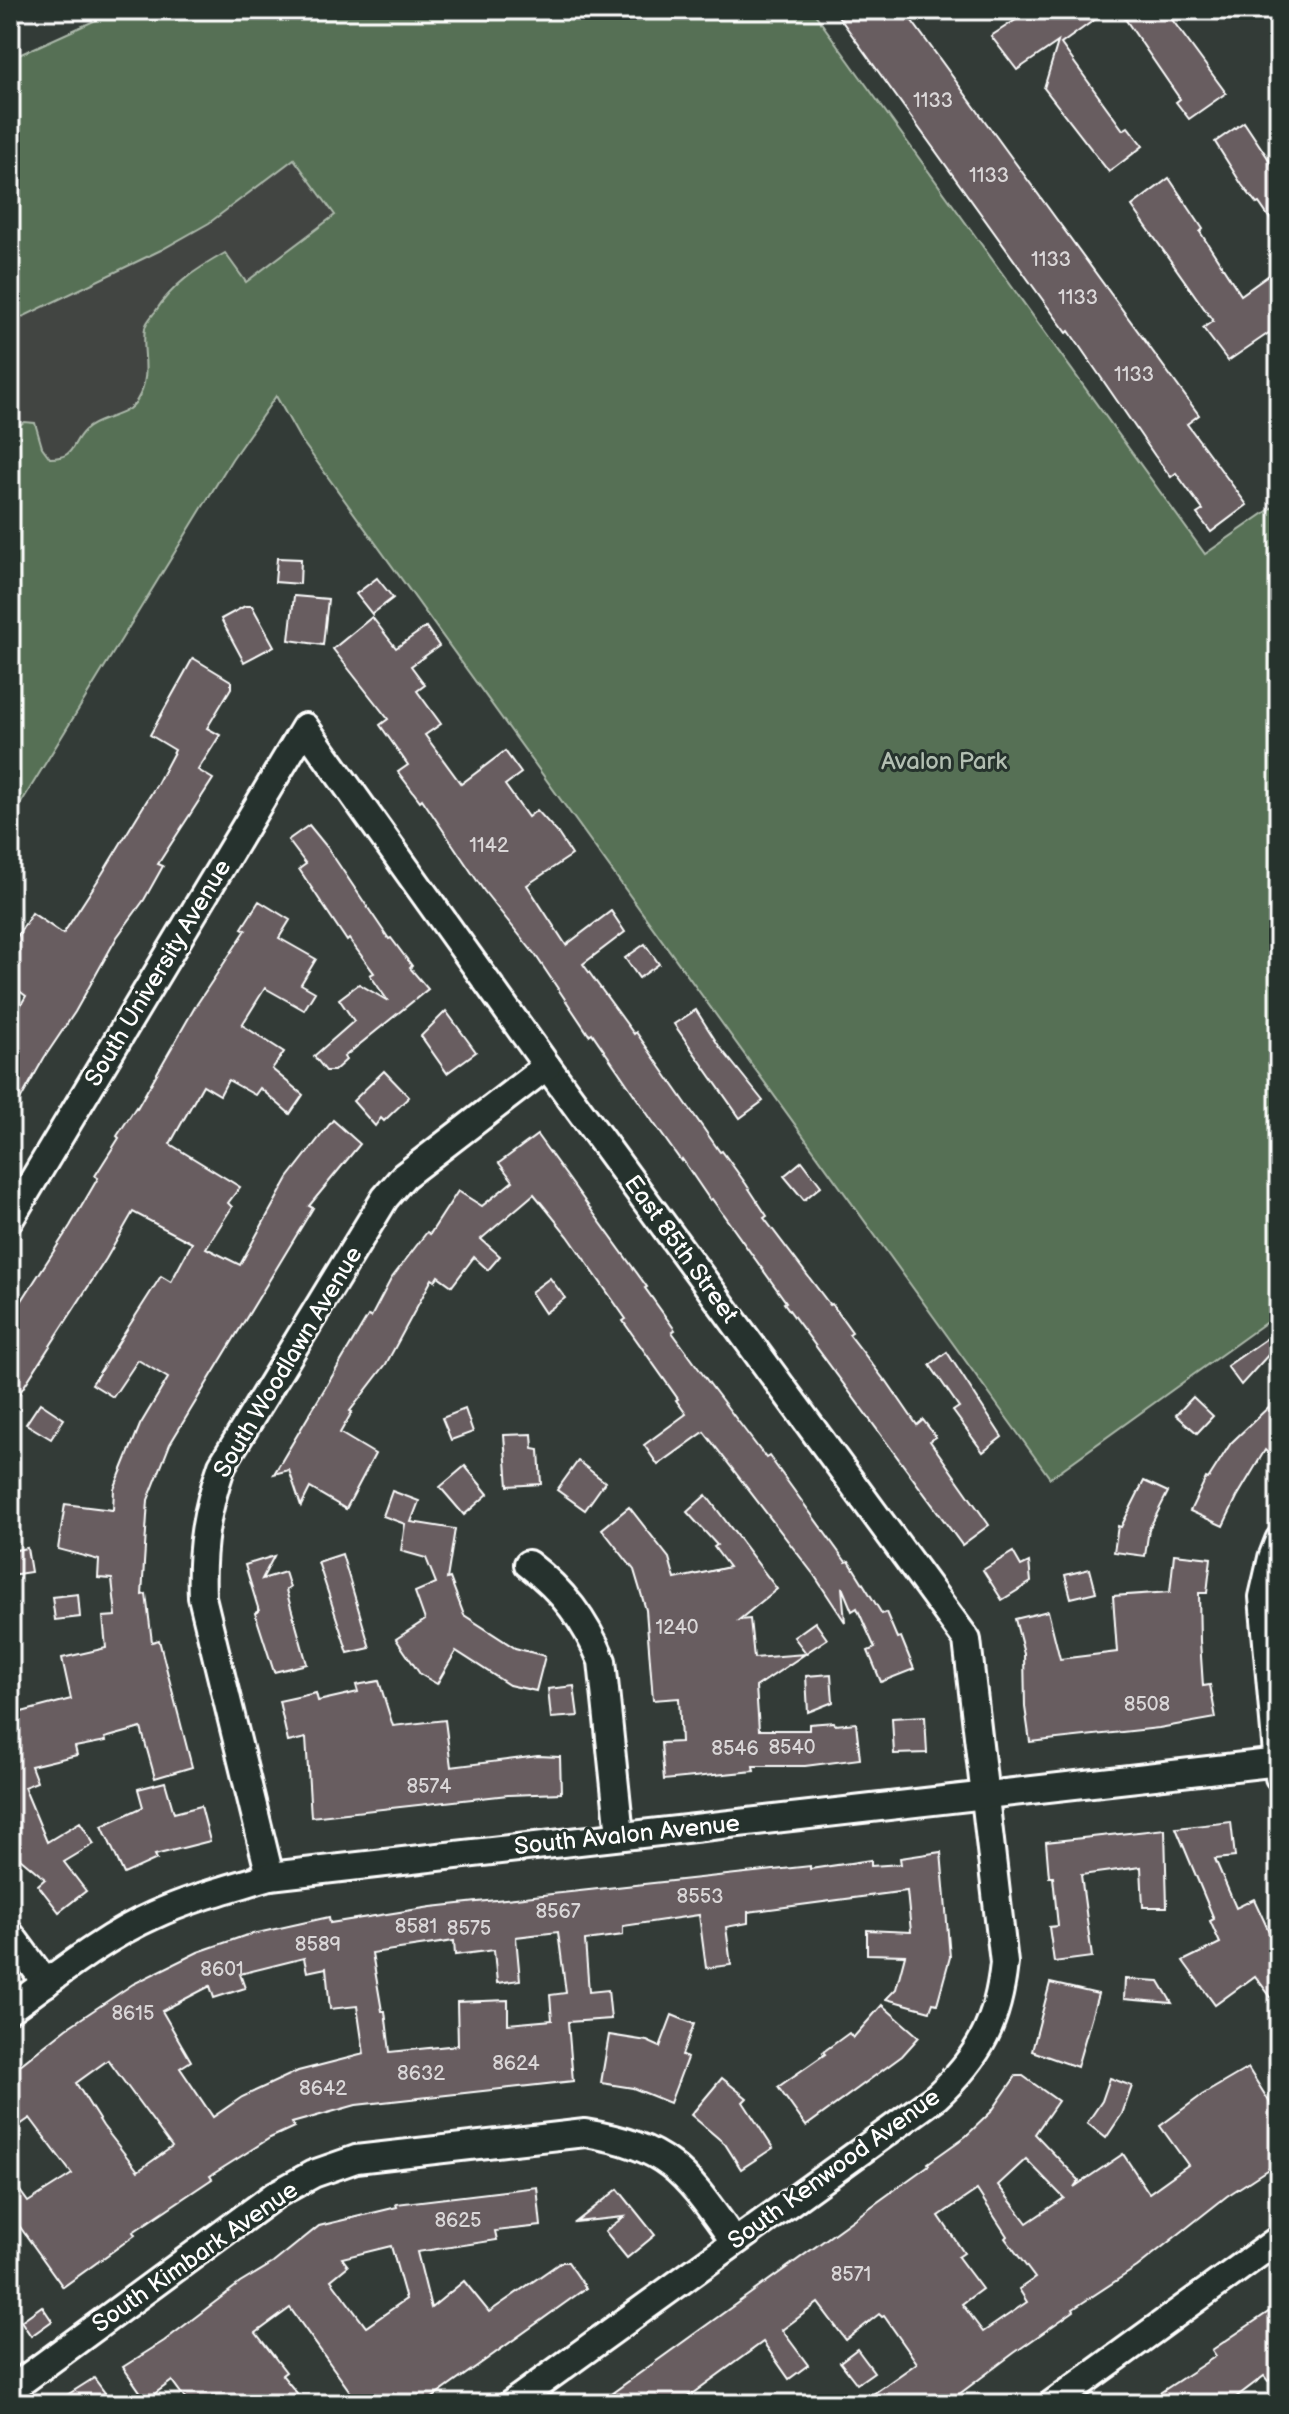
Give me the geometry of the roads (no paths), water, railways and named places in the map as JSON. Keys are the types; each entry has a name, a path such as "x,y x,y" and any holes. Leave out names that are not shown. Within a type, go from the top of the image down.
{"street":[{"name":"East 85th Street","path":"305,727 547,1066 967,1640 986,1797"},
{"name":"South University Avenue","path":"10,1219 305,727"},
{"name":"South Woodlawn Avenue","path":"270,1876 202,1597 201,1556 207,1510 222,1465 385,1198 404,1176 547,1066"},
{"path":"1279,1540 1263,1597 1279,1768"},
{"path":"528,1564 552,1582 575,1607 602,1661 620,1835"},
{"name":"South Avalon Avenue","path":"10,2009 109,1939 152,1916 270,1876 620,1835 1279,1768"},
{"name":"South Kenwood Avenue","path":"511,2404 936,2097 976,2054 993,2023 1001,1993 1004,1963 986,1797"},
{"path":"10,1934 46,1983"},
{"name":"South Kimbark Avenue","path":"10,2390 275,2195 313,2174 356,2159 585,2133 617,2139 647,2149 673,2165 693,2185 734,2241"},
{"path":"1052,2404 1279,2239"}],"park label":[{"name":"Avalon Park","path":"944,761"}]}
